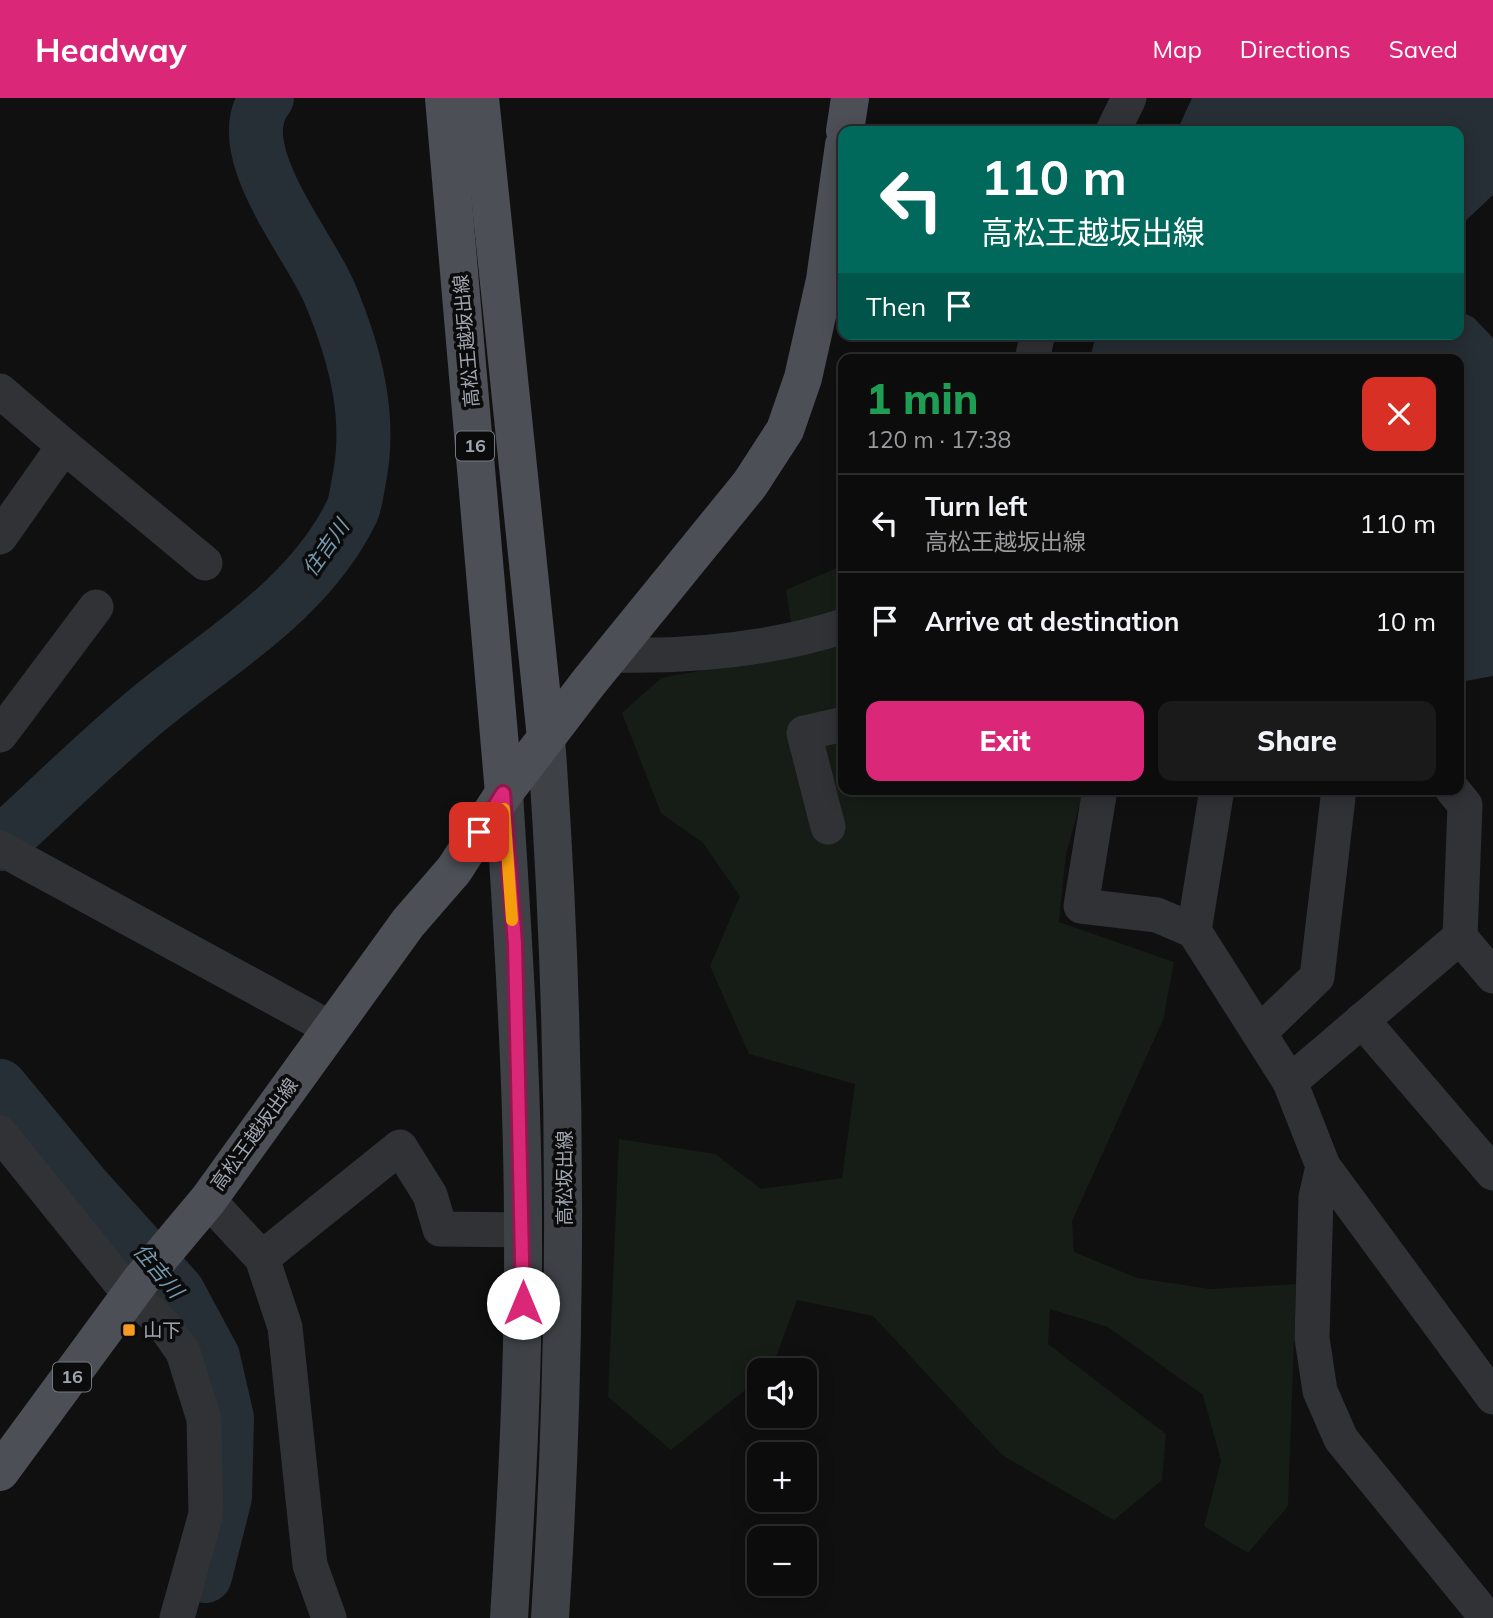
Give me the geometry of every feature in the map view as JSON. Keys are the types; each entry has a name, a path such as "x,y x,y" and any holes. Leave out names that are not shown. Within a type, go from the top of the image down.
{"main road":[{"name":"高松王越坂出線","path":"444,98 503,793"},
{"name":"高松王越坂出線","path":"480,98 546,738"},
{"path":"846,126 850,98"},
{"name":"高松王越坂出線","path":"0,1472 170,1244 208,1200 408,923 454,870 503,793 750,484 785,430 803,378 825,280 838,188"},
{"name":"高松坂出線","path":"546,738 555,862 563,1085 564,1280 550,1618"},
{"path":"503,793 515,943 523,1230 523,1327 509,1618"}],"street":[{"path":"1115,126 1129,98"},
{"path":"0,391 205,564"},
{"path":"0,537 64,446"},
{"path":"0,735 96,607"},
{"path":"611,655 677,657 811,636 838,628"},
{"path":"828,827 804,733 838,725"},
{"path":"1099,795 1081,906 1157,915 1194,930 1290,1082 1323,1167 1493,1397"},
{"path":"1194,930 1216,795"},
{"path":"1259,1033 1317,977 1338,795"},
{"path":"1457,795 1465,805 1460,937 1493,976"},
{"path":"1463,795 1493,802"},
{"path":"0,848 330,1028"},
{"path":"1290,1082 1460,937"},
{"path":"1362,1020 1493,1173"},
{"path":"0,1133 135,1290 183,1352 204,1419 206,1514 177,1618"},
{"path":"262,1258 400,1147 430,1195 440,1229 523,1230"},
{"path":"1323,1167 1316,1197 1312,1338 1320,1391 1341,1439 1487,1618"},
{"path":"208,1200 262,1258 285,1327 310,1565 329,1618"}],"shaded area":[{"path":"1192,98 1493,98 1493,195 1464,222 1464,126 1179,126"},
{"path":"1464,313 1474,318 1493,338 1493,676 1464,681 1464,354 1091,354 1095,340 1464,340"},
{"path":"838,567 838,795 1082,795 1066,854 1059,922 1174,962 1163,1020 1072,1221 1074,1252 1137,1278 1210,1289 1296,1284 1288,1506 1248,1553 1204,1526 1221,1461 1203,1395 1108,1327 1050,1309 1048,1344 1166,1434 1162,1480 1114,1520 1002,1455 873,1316 797,1300 775,1358 747,1358 747,1389 671,1450 608,1397 619,1139 715,1154 761,1189 842,1178 855,1084 749,1054 710,966 740,896 703,843 661,813 622,713 661,678 796,653 786,590"}],"waterway":[{"name":"住吉川","path":"0,844 137,719 239,639 291,594 335,541 353,507 363,456 362,409 354,362 330,294 290,224 264,169 257,143 257,119 267,98"},
{"name":"住吉川","path":"0,1086 81,1184 178,1292 213,1357 227,1418 225,1497 205,1576"}],"slow traffic":[{"path":"504,809 512,920"}],"place":[{"name":"山下","path":"129,1330"}],"route":[{"path":"479,832 503,793 515,943 523,1303"}]}
